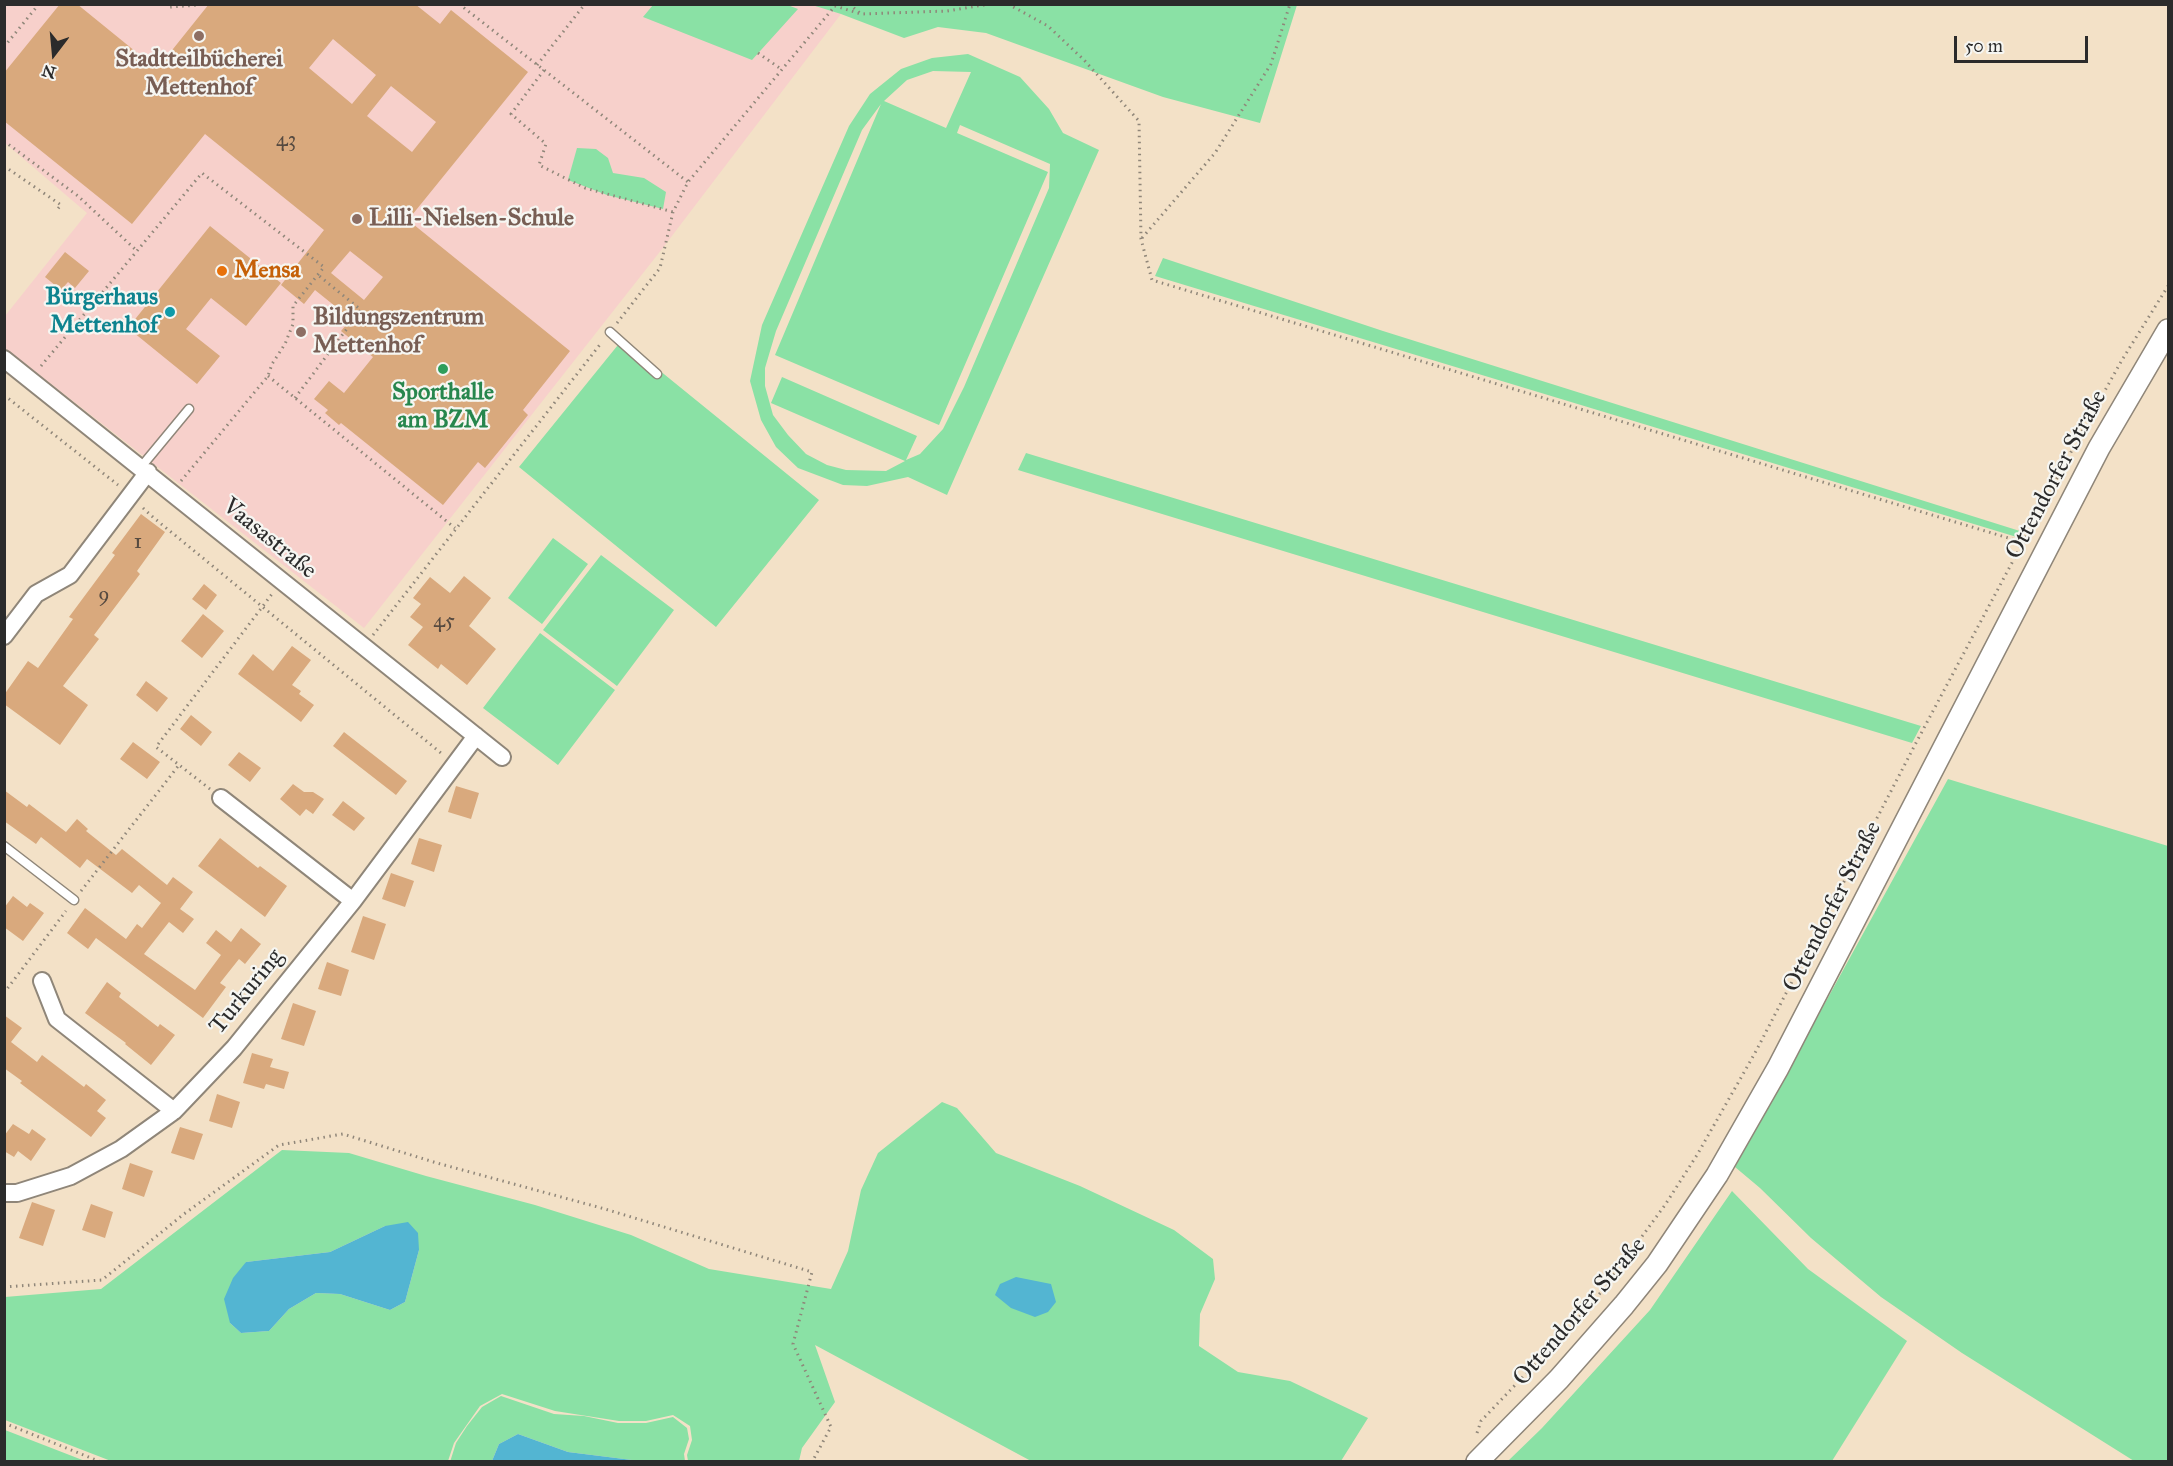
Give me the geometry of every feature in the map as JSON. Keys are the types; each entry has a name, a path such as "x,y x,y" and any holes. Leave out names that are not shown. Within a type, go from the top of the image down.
{"street":[{"name":"Ottendorfer Straße","path":"1475,1452 1559,1379 1611,1321 1657,1264 1717,1175 1778,1068 2045,551 2120,411 2169,330"},
{"name":"Vaasastraße","path":"4,359 502,757"},
{"path":"4,636 36,594 70,575 131,495 145,470"},
{"name":"Turkuring","path":"4,1193 17,1192 71,1176 121,1149 174,1111 234,1048 352,901 476,736"},
{"path":"221,798 352,901"},
{"path":"42,981 57,1019 174,1111"}],"lane":[{"path":"610,332 657,374"},
{"path":"145,470 189,409"},
{"path":"4,846 74,900"}],"path":[{"path":"4,47 39,4"},
{"path":"165,4 170,7 199,5"},
{"path":"459,4 688,182"},
{"path":"537,65 585,4"},
{"path":"829,4 861,14 947,11 990,4"},
{"path":"849,4 861,14"},
{"path":"1008,4 1037,18 1055,32 1084,60 1139,121 1141,239 1152,280 2023,542 2045,551"},
{"path":"1141,239 1215,153 1271,64 1290,4"},
{"path":"758,52 781,69"},
{"path":"544,70 511,114 546,144 539,165 585,188 673,212"},
{"path":"4,141 78,196 137,250"},
{"path":"4,165 61,205 56,211"},
{"path":"30,379 202,173 324,267 293,306 293,324 268,376 172,492"},
{"path":"295,399 361,310 318,275"},
{"path":"1475,1452 1481,1421 1602,1291 1665,1205 1697,1155 1755,1053 2023,542 2112,379 2169,286"},
{"path":"268,376 455,528"},
{"path":"4,395 131,495 154,518 455,764"},
{"path":"221,798 156,747 282,580"},
{"path":"4,993 179,765"},
{"path":"4,1287 102,1280 184,1214 279,1145 343,1134 437,1163 605,1209 812,1272 793,1344 831,1426 812,1461"},
{"path":"4,1423 100,1461"}],"shaded area":[{"name":"Bildungszentrum Mettenhof","path":"812,4 841,14 662,249 364,628 5,348 5,316 87,213 5,143 5,5"}],"green space":[{"path":"785,4 798,9 752,60 643,17 653,5"},
{"path":"812,5 1297,5 1260,123 1163,97 986,33 938,27 904,38"},
{"path":"968,54 1020,77 1049,109 1063,133 1099,150 947,495 908,477 867,486 843,485 798,468 776,447 761,420 750,381 762,325 849,126 870,94 901,69 932,58","holes":["933,71 971,72 946,128 884,101 907,80","881,104 775,355 939,425 1048,172 957,133 960,125 1050,164 1049,188 964,387 943,429 920,454 906,460 917,436 782,377 771,403 905,461 886,471 846,470 827,465 806,454 788,435 773,415 765,386 765,368 776,331 862,130"]},
{"path":"577,148 596,149 608,158 613,173 644,178 666,192 663,209 607,195 568,180"},
{"path":"1163,258 1383,331 2023,532 2020,538 1155,276"},
{"path":"622,340 819,500 716,627 519,467"},
{"path":"1026,453 1921,726 1912,743 1018,470"},
{"path":"553,538 588,564 542,624 508,598"},
{"path":"601,555 674,610 617,686 543,630"},
{"path":"540,633 615,690 558,765 483,708"},
{"path":"1948,779 2168,846 2168,1461 2134,1461 1962,1353 1881,1297 1811,1238 1735,1167"},
{"path":"942,1102 957,1108 996,1153 1080,1186 1174,1230 1213,1259 1215,1279 1200,1314 1199,1346 1238,1372 1290,1381 1368,1418 1341,1461 1031,1461 815,1345 835,1402 802,1448 799,1461 688,1461 687,1455 692,1440 690,1426 673,1415 646,1421 619,1421 555,1411 502,1394 480,1406 454,1443 448,1461 111,1461 5,1420 5,1297 101,1289 282,1150 349,1153 535,1205 631,1235 709,1269 831,1289 848,1251 861,1190 878,1153","holes":["385,1226 419,1250 405,1302 390,1310 340,1294 316,1293 289,1309 269,1331 241,1333 230,1323 246,1262 330,1252"]},
{"path":"1732,1191 1808,1269 1907,1341 1832,1461 1508,1461 1542,1428 1650,1310"},
{"path":"501,1396 554,1414 584,1416 618,1423 646,1423 673,1417 687,1428 689,1439 684,1454 685,1461 640,1461 568,1452 518,1434 499,1444 492,1461 450,1462 456,1443 467,1426 482,1407"},
{"path":"5,1430 85,1461 5,1461"}],"water":[{"path":"408,1222 418,1233 419,1250 405,1302 390,1310 340,1294 316,1293 289,1309 269,1331 241,1333 230,1323 224,1299 233,1278 246,1262 330,1252 385,1226"},
{"path":"1016,1277 1051,1284 1056,1302 1048,1312 1035,1317 1011,1308 995,1295 1000,1284"},
{"path":"518,1434 568,1452 640,1461 492,1461 499,1444"}],"building":[{"path":"60,4 77,4 157,69 209,4 415,4 440,24 451,10 528,72 408,220 570,351 523,410 528,415 485,468 478,462 443,505 341,423 339,425 325,413 328,410 314,399 329,381 344,393 373,357 341,331 351,319 315,290 304,304 281,285 324,230 205,134 132,224 4,121 4,73","holes":["333,39 376,75 352,104 309,68","391,86 436,122 412,152 367,116","350,251 383,277 364,300 331,273"]},
{"name":"Bürgerhaus Mettenhof","path":"210,226 281,283 246,326 211,298 186,329 220,356 197,384 128,328"},
{"path":"65,252 89,271 75,288 68,282 61,290 45,277"},
{"path":"141,514 165,532 137,571 140,574 94,635 99,639 63,686 88,705 60,745 4,704 4,695 28,661 38,668 73,619 69,617 115,555 112,553"},
{"path":"464,576 491,598 469,626 496,649 467,685 441,664 438,669 408,645 423,627 410,617 421,604 413,598 430,577 450,593"},
{"path":"204,584 217,595 206,610 192,599"},
{"path":"203,614 224,631 202,658 181,641"},
{"path":"292,646 311,660 292,685 301,691 299,694 314,705 301,722 238,674 253,654 273,671"},
{"path":"146,681 168,698 157,712 136,695"},
{"path":"191,715 212,732 201,746 180,729"},
{"path":"344,732 407,781 396,795 333,746"},
{"path":"133,742 160,762 147,779 120,759"},
{"path":"239,752 261,768 250,782 228,765"},
{"path":"293,784 304,792 313,792 324,799 313,814 306,809 300,816 280,799"},
{"path":"456,786 479,793 471,819 448,812"},
{"path":"4,790 27,807 29,804 66,832 77,819 88,829 86,831 116,855 122,849 167,885 173,877 193,892 180,909 194,919 183,933 169,922 144,954 195,990 221,955 206,943 216,930 231,942 241,928 261,944 245,964 239,959 220,983 226,987 203,1018 96,938 88,949 67,933 85,908 126,939 137,924 142,928 161,903 139,885 132,893 87,859 80,868 41,837 36,844 4,821"},
{"path":"343,801 365,818 354,831 332,815"},
{"path":"220,838 258,868 260,866 287,886 265,917 198,866"},
{"path":"419,838 442,845 434,872 411,864"},
{"path":"391,873 414,881 405,907 382,899"},
{"path":"13,896 27,907 30,903 44,913 23,941 4,927 4,908"},
{"path":"363,916 386,924 374,960 351,952"},
{"path":"327,962 349,970 341,996 318,989"},
{"path":"107,982 121,993 119,997 158,1027 160,1024 175,1035 151,1065 126,1043 85,1013"},
{"path":"293,1003 316,1011 304,1046 281,1039"},
{"path":"4,1015 22,1028 11,1042 37,1062 42,1055 84,1087 86,1084 106,1100 97,1111 106,1118 91,1137 20,1083 22,1081 4,1068"},
{"path":"252,1053 273,1059 270,1067 289,1072 284,1089 266,1084 264,1089 243,1083"},
{"path":"217,1094 240,1102 232,1128 209,1121"},
{"path":"13,1124 29,1134 32,1129 46,1139 31,1161 18,1151 14,1157 4,1151 4,1136"},
{"path":"180,1127 203,1134 194,1160 171,1153"},
{"path":"130,1163 153,1171 144,1197 122,1189"},
{"path":"32,1202 55,1210 43,1246 19,1238"},
{"path":"91,1204 113,1212 105,1238 82,1230"}],"place":[{"name":"Stadtteilbücherei Mettenhof","path":"199,36"},
{"name":"Lilli-Nielsen-Schule","path":"357,219"},
{"name":"Mensa","path":"222,271"},
{"name":"Bürgerhaus Mettenhof","path":"170,312"},
{"name":"Bildungszentrum Mettenhof","path":"301,332"},
{"name":"Sporthalle am BZM","path":"443,369"}]}
